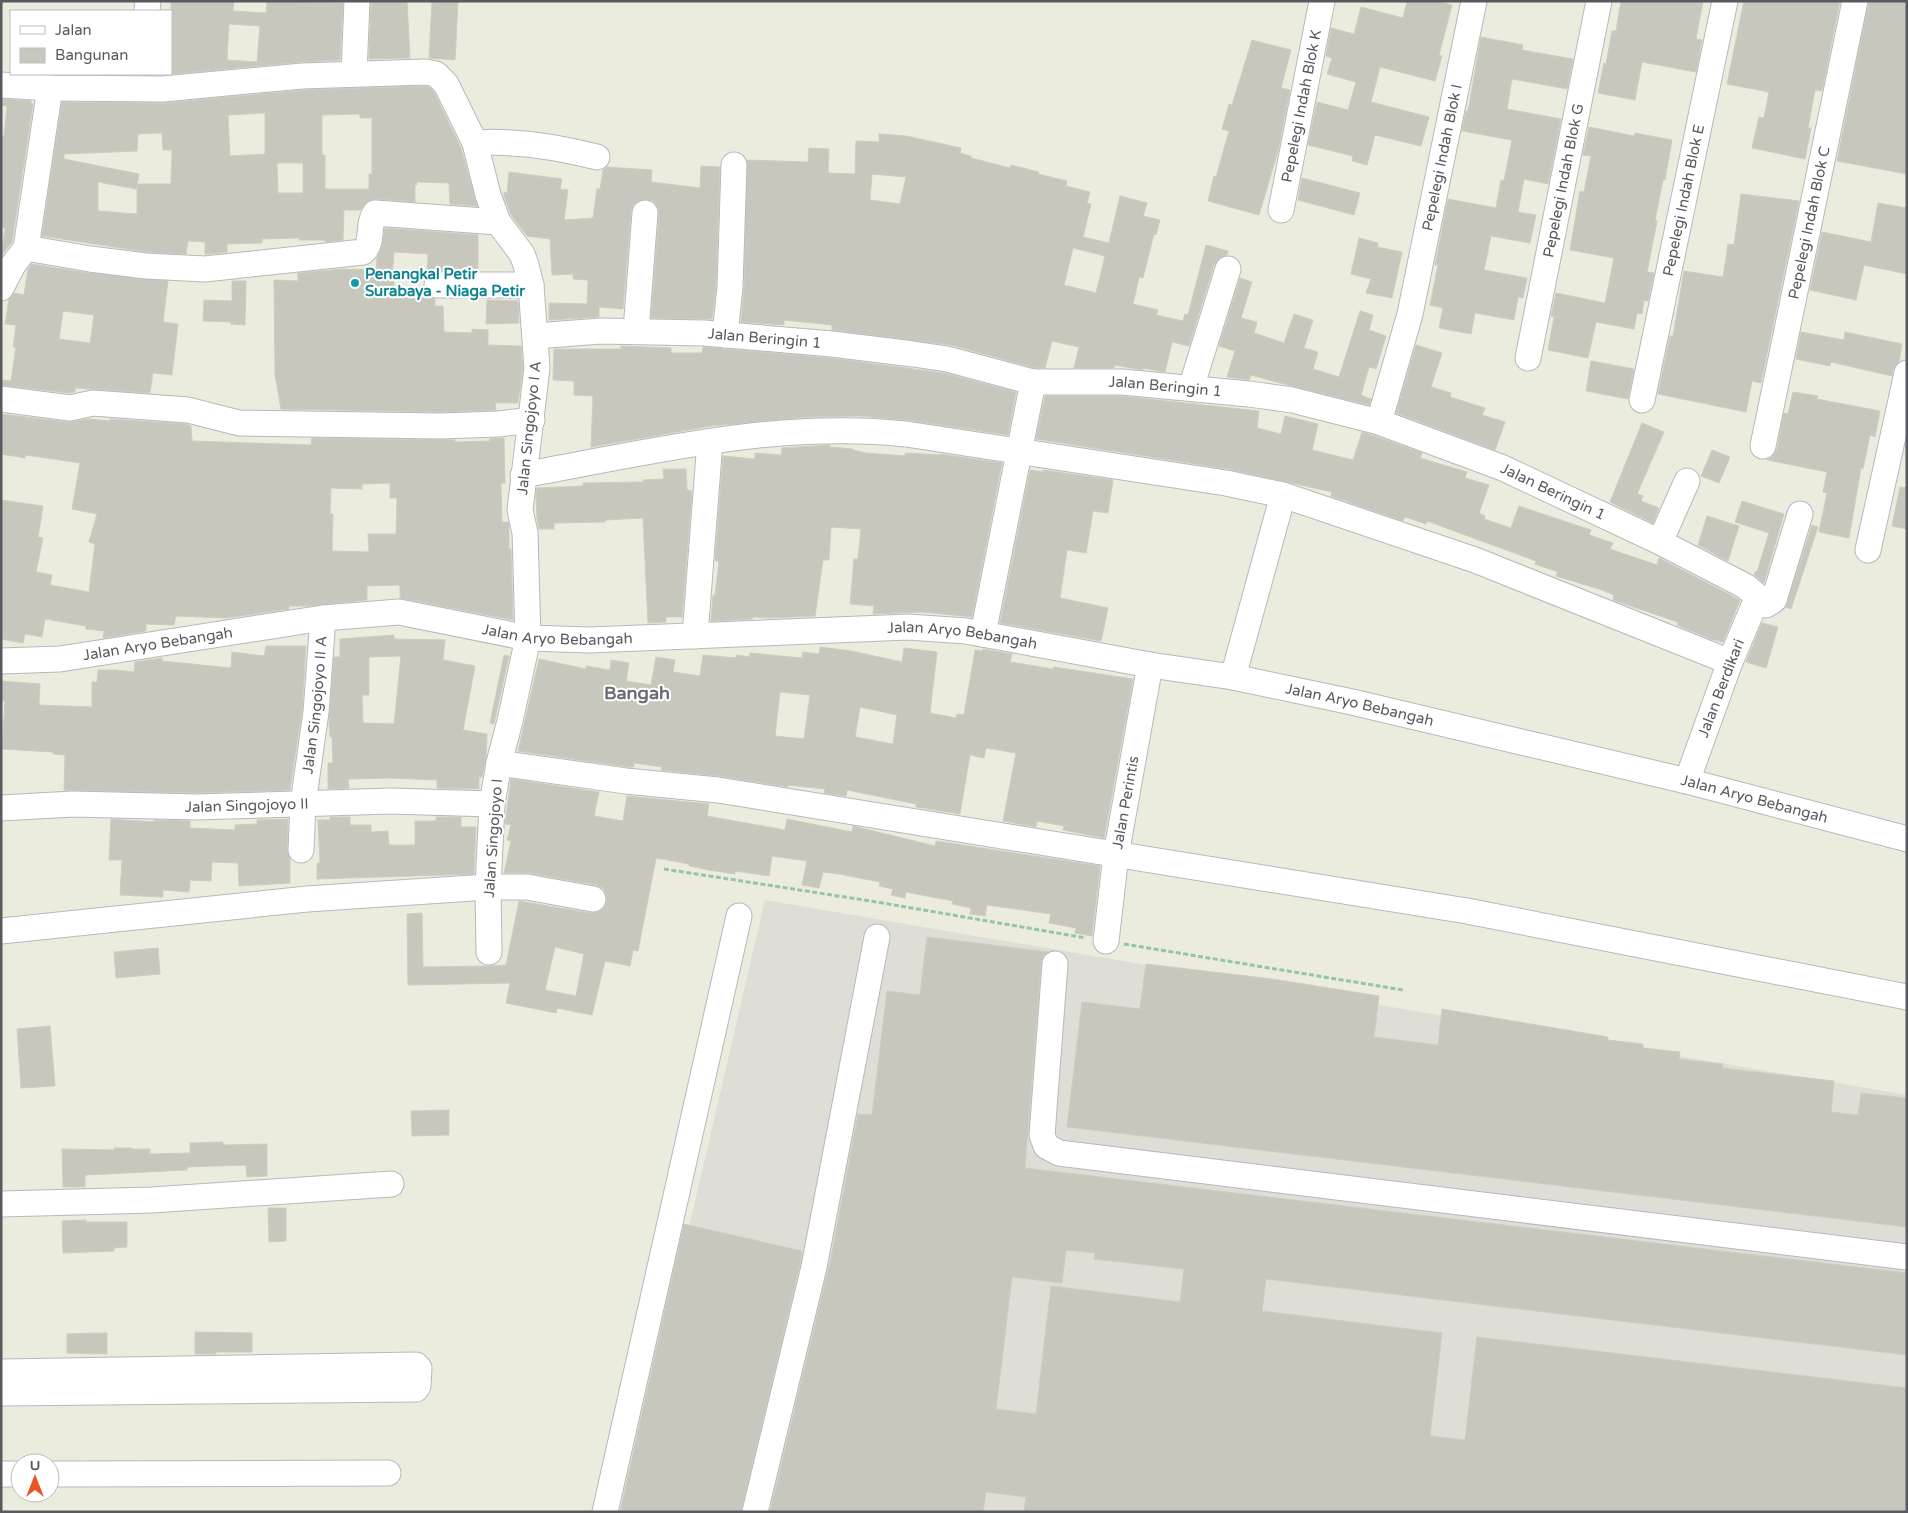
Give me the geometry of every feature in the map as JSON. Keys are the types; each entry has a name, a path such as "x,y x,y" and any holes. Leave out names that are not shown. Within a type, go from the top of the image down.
{"street":[{"path":"1,85 50,88 141,81 163,89 302,76 354,74 358,1"},
{"name":"Pepelegi Indah Blok K","path":"1281,210 1322,1"},
{"name":"Pepelegi Indah Blok I","path":"1379,422 1410,314 1474,1"},
{"name":"Pepelegi Indah Blok G","path":"1528,358 1599,1"},
{"name":"Pepelegi Indah Blok E","path":"1642,400 1725,1"},
{"name":"Pepelegi Indah Blok C","path":"1762,446 1855,1"},
{"name":"Jalan Singojoyo I A","path":"354,74 425,72 436,74 446,84 475,143 488,194 498,222 522,254 526,264 531,285 537,368 520,510 525,532 528,638"},
{"path":"1,288 13,265 26,248 50,88"},
{"path":"475,143 501,141 573,151 597,157"},
{"path":"725,335 730,287 734,165"},
{"path":"26,248 90,260 205,269 363,252 368,246 372,219 375,213 498,222"},
{"path":"636,331 645,213"},
{"path":"1191,388 1228,269"},
{"path":"437,285 531,285"},
{"name":"Jalan Beringin 1","path":"535,336 601,331 636,331 725,335 832,344 947,359 1033,382 1122,382 1292,400 1379,422 1503,468 1660,542 1752,590 1756,598"},
{"path":"1868,550 1907,372"},
{"path":"983,634 1033,382"},
{"path":"1,399 70,408 93,404 188,410 239,423 442,426 498,424 532,420"},
{"path":"523,475 666,450 711,440 779,432 854,430 880,431 1226,483 1283,495 1475,560 1730,662"},
{"path":"695,636 709,454"},
{"path":"1660,542 1687,481"},
{"path":"1233,677 1283,495"},
{"path":"1756,598 1766,605 1774,600 1800,514"},
{"name":"Jalan Berdikari","path":"1687,781 1730,662 1756,598"},
{"name":"Jalan Aryo Bebangah","path":"1,661 60,659 323,618 399,612 528,638 609,640 910,627 937,628 983,634 1150,665 1233,677 1352,702 1687,781 1907,839"},
{"name":"Jalan Singojoyo II A","path":"301,850 303,804 316,712 323,618"},
{"name":"Jalan Singojoyo I","path":"489,952 488,888 492,804 499,763 528,638"},
{"name":"Jalan Perintis","path":"1106,941 1116,855 1150,665"},
{"path":"499,763 626,781 718,790 1116,855 1168,861 1467,911 1907,997"},
{"name":"Jalan Singojoyo II","path":"1,808 73,804 196,807 391,800 492,804"},
{"path":"1,932 307,898 527,887 594,898"},
{"path":"605,1512 739,916"},
{"path":"755,1512 814,1267 877,937"},
{"path":"1055,964 1042,1135 1046,1146 1059,1153 1907,1256"},
{"path":"1,1204 152,1200 391,1184"},
{"path":"1,1372 416,1365 419,1368 418,1386 416,1389 1,1393"},
{"path":"60,1474 388,1473"}],"path":[{"path":"664,869 860,899 1403,990"}],"shaded area":[{"path":"765,900 1907,1095 1907,1512 623,1512"}],"building":[{"path":"171,1 234,1 233,11 266,13 267,1 343,3 340,60 172,74","holes":["229,24 260,26 257,62 227,60"]},
{"path":"371,1 407,1 410,58 369,59"},
{"path":"432,1 458,1 455,60 429,58"},
{"path":"1407,1 1437,1 1452,5 1439,55 1442,56 1435,81 1380,67 1371,102 1429,117 1421,146 1375,135 1367,165 1352,161 1353,156 1308,145 1317,102 1348,110 1356,82 1327,74 1332,58 1326,56 1331,28 1354,34 1361,7 1403,18"},
{"path":"1621,1 1703,1 1696,39 1702,40 1696,72 1642,62 1635,100 1598,93 1612,31 1616,31"},
{"path":"1744,1 1840,1 1822,91 1815,90 1805,159 1752,148 1759,117 1764,118 1769,92 1727,84"},
{"path":"1869,1 1907,1 1907,174 1837,161"},
{"path":"1481,37 1523,45 1522,50 1573,59 1567,89 1512,79 1507,109 1561,119 1548,184 1524,179 1518,212 1536,215 1530,243 1491,236 1484,270 1527,278 1523,298 1518,297 1514,320 1475,313 1471,334 1439,328 1443,308 1430,305 1438,265 1435,265 1448,199 1496,208 1501,180 1504,181 1512,140 1462,131 1466,111 1468,111"},
{"path":"1252,40 1291,50 1281,88 1290,90 1278,151 1259,215 1208,201 1229,131 1222,129 1229,104 1232,105"},
{"path":"429,87 434,92 461,148 477,206 450,204 449,183 417,182 417,185 415,185 415,202 376,199 368,201 360,210 344,210 343,240 325,242 325,240 299,240 299,238 262,239 262,243 227,244 227,252 209,254 205,254 205,242 188,241 186,254 147,252 42,236 62,102 164,103 303,90","holes":["265,113 265,154 230,156 228,115","360,114 360,118 372,118 372,174 369,174 369,189 325,189 325,155 322,155 322,115","162,133 163,150 172,150 171,184 137,184 139,174 64,159 64,154 137,151 138,134","277,163 303,163 303,193 278,193","98,182 136,189 137,184 137,214 98,211"]},
{"path":"1,99 31,101 33,104 12,242 1,256 5,228 1,227 1,136 4,136 7,106 1,105"},
{"path":"1589,127 1634,136 1635,133 1672,140 1655,220 1657,221 1647,272 1654,273 1648,301 1644,300 1642,314 1637,313 1634,329 1596,322 1588,358 1548,350 1554,317 1551,316 1556,293 1605,303 1614,258 1570,250 1580,191 1584,192 1591,156 1583,155"},
{"path":"879,134 906,136 961,148 960,153 971,156 971,158 1010,168 1011,165 1067,181 1066,186 1090,192 1087,203 1091,204 1083,237 1109,243 1120,196 1147,203 1143,216 1160,220 1156,235 1154,234 1143,278 1139,277 1133,304 1158,310 1156,315 1183,321 1185,314 1188,315 1206,245 1228,251 1227,255 1219,258 1214,265 1189,346 1172,342 1165,372 1115,365 1114,368 1074,368 1079,347 1052,341 1045,368 1035,368 951,345 832,330 832,325 784,320 784,325 741,322 744,288 747,160 808,162 809,148 829,149 828,173 855,174 856,141 879,142","holes":["872,174 906,177 900,204 870,200","1073,248 1105,256 1096,293 1064,285"]},
{"path":"701,166 720,167 716,286 712,319 651,318 659,214 658,207 653,201 646,199 639,200 633,205 631,212 623,309 599,307 599,317 549,320 549,303 587,304 588,280 573,279 573,274 552,275 550,239 527,236 511,215 504,196 504,192 507,193 509,172 562,179 560,189 568,190 564,220 593,218 597,189 600,189 603,170 607,167 652,170 651,182 700,188"},
{"path":"1302,178 1360,193 1354,215 1298,200"},
{"path":"1741,194 1799,201 1761,383 1752,381 1746,412 1658,394 1670,336 1673,336 1684,271 1723,277 1728,244 1734,245"},
{"path":"1878,203 1907,208 1907,274 1864,265 1856,300 1810,290 1822,232 1871,242"},
{"path":"385,228 478,235 478,271 437,271 427,274 428,254 394,252 392,280 394,280 394,291 424,290 429,297 435,299 435,306 443,306 444,332 472,333 472,329 488,330 488,345 521,346 523,368 518,403 495,403 496,410 441,412 281,409 275,375 274,280 298,281 298,273 343,269 376,270 377,258 382,247"},
{"path":"1359,238 1378,243 1377,247 1402,252 1392,298 1366,293 1371,279 1351,274"},
{"path":"32,264 88,273 168,281 163,322 178,324 172,375 153,373 150,393 75,388 75,392 69,393 1,385 1,380 11,381 16,347 13,347 16,325 5,324 9,299 14,293 24,295 28,269","holes":["63,311 94,315 90,343 59,339"]},
{"path":"1240,278 1252,282 1241,318 1257,322 1254,333 1284,343 1294,314 1313,320 1304,348 1318,352 1313,369 1339,377 1360,311 1373,315 1369,330 1386,336 1376,369 1369,367 1361,395 1371,399 1369,405 1251,375 1249,380 1227,377 1235,351 1219,346"},
{"path":"232,281 246,281 245,325 231,324 231,322 203,321 204,300 232,301"},
{"path":"487,300 518,301 519,323 486,324"},
{"path":"1801,332 1844,340 1845,332 1902,344 1899,362 1893,369 1892,376 1831,362 1830,366 1796,359"},
{"path":"1416,345 1442,353 1431,387 1451,393 1450,397 1485,408 1482,415 1505,422 1495,450 1396,413"},
{"path":"621,346 671,348 671,353 702,353 703,347 830,358 944,373 1016,392 1008,435 907,420 859,416 809,417 711,426 591,447 593,396 574,395 574,381 553,380 554,349 621,349"},
{"path":"1591,361 1634,369 1628,399 1586,391"},
{"path":"1793,392 1818,396 1817,399 1880,411 1875,437 1870,435 1863,469 1861,468 1849,538 1819,532 1827,493 1823,492 1827,472 1767,460 1773,456 1777,449 1784,413 1788,414"},
{"path":"1045,396 1121,396 1259,411 1257,428 1281,434 1285,416 1318,424 1312,450 1353,460 1362,432 1422,453 1420,458 1467,472 1465,478 1489,485 1479,513 1485,516 1484,519 1511,528 1519,506 1591,530 1589,535 1613,543 1610,549 1657,565 1659,558 1740,600 1723,642 1711,639 1677,625 1678,622 1613,600 1614,595 1602,590 1556,576 1558,572 1535,564 1536,561 1427,521 1426,524 1405,517 1403,521 1331,496 1332,492 1228,469 1036,439"},
{"path":"1,414 68,422 89,419 110,421 110,419 186,424 191,426 192,441 311,445 312,438 455,440 455,442 490,441 489,439 504,438 505,483 501,483 502,522 508,522 509,525 513,620 400,598 400,585 367,586 367,600 289,606 289,609 227,618 176,616 174,625 146,624 146,631 103,638 104,631 86,629 86,626 45,619 42,637 25,634 23,643 1,639 1,500 43,506 38,537 43,538 36,572 52,575 50,585 89,592 95,544 89,542 97,514 72,509 80,463 26,455 25,458 1,454","holes":["390,483 390,498 397,498 396,534 368,534 369,552 332,551 333,514 330,514 331,488 362,489 362,484"]},
{"path":"1642,423 1664,432 1637,494 1643,496 1641,501 1659,508 1653,523 1610,502"},
{"path":"830,445 830,447 853,449 866,453 905,456 905,453 940,454 1002,463 972,617 923,612 873,614 874,606 850,604 854,559 858,559 861,529 831,527 829,560 823,560 815,616 753,617 752,619 711,621 719,561 715,561 723,456 755,459 755,453 781,455 782,448"},
{"path":"1712,450 1730,457 1719,483 1701,476"},
{"path":"663,469 686,469 687,490 692,491 682,617 666,617 666,622 648,623 643,518 605,520 605,522 554,523 554,529 539,529 536,496 537,488 583,486 583,483 643,482 643,480 664,479"},
{"path":"1030,470 1043,472 1043,470 1113,480 1108,513 1093,511 1086,553 1067,550 1060,598 1108,608 1101,641 1000,623"},
{"path":"1900,487 1907,488 1907,529 1892,526"},
{"path":"1742,501 1784,514 1764,583 1754,575 1757,572 1769,533 1735,522"},
{"path":"1707,516 1739,526 1728,561 1698,545"},
{"path":"1812,525 1818,527 1791,609 1786,607"},
{"path":"1762,623 1778,627 1766,668 1746,662"},
{"path":"394,635 394,639 445,640 443,660 475,666 463,730 487,734 486,757 482,777 479,777 479,789 437,788 437,780 390,778 348,779 349,788 328,789 328,763 333,763 329,721 334,657 340,657 340,639","holes":["401,656 394,724 363,723 362,695 369,695 369,657"]},
{"path":"266,646 306,646 302,710 290,790 197,793 64,790 65,755 53,754 53,752 2,749 5,701 1,700 1,681 40,684 39,705 92,707 92,682 97,682 98,670 134,672 135,662 162,658 162,661 231,668 232,652 264,656"},
{"path":"820,647 851,651 902,662 904,648 937,652 930,713 956,718 957,714 964,715 975,650 982,651 983,649 1012,654 1010,662 1133,679 1104,838 1063,830 1064,826 1037,821 1036,827 1003,821 1016,753 986,748 984,758 970,755 960,814 916,807 916,804 847,790 846,796 824,793 825,789 788,785 788,787 719,776 661,770 662,767 634,763 634,767 628,767 518,751 539,659 586,669 586,666 610,670 611,660 629,663 626,681 651,685 656,657 675,660 673,672 700,676 703,655 736,658 736,655 749,657 750,653 802,658 803,652 819,654","holes":["780,692 810,695 804,739 775,736","860,707 897,715 893,744 855,737"]},
{"path":"504,655 509,656 494,724 490,723"},
{"path":"511,779 599,792 594,816 623,821 627,796 709,804 707,816 785,830 787,819 852,832 853,826 935,846 936,841 1100,866 1092,936 1075,933 1076,928 1049,923 1051,914 987,905 985,916 970,914 971,908 952,904 953,901 906,892 905,898 891,895 893,889 879,886 880,882 839,874 823,872 819,888 802,885 807,861 772,856 769,876 735,871 735,874 709,870 656,858 638,951 633,950 630,966 605,961 592,1015 557,1008 556,1013 506,1003 510,983 408,985 407,914 422,913 423,967 490,966 506,965 519,901 590,913 598,912 604,908 607,901 606,894 603,888 596,885 529,873 504,873 511,841 507,840 511,825 505,824","holes":["555,947 584,954 576,996 545,990"]},
{"path":"330,817 350,817 350,825 371,825 371,832 388,831 389,845 415,845 415,821 436,821 436,817 461,817 461,827 476,827 474,874 317,879 317,863 320,863 318,820 330,820"},
{"path":"111,819 154,822 154,820 190,821 190,828 235,830 235,825 257,824 257,820 288,819 287,849 290,858 290,883 239,886 238,863 212,862 211,881 190,880 189,892 163,890 163,897 120,895 122,860 109,860"},
{"path":"927,937 1048,952 1043,956 1041,963 1025,1168 1907,1273 1907,1355 1266,1279 1262,1311 1442,1333 1430,1436 1465,1440 1477,1337 1907,1388 1907,1512 1024,1512 1026,1497 986,1492 983,1512 770,1512 831,1258 858,1114 872,1115 887,991 920,995","holes":["1066,1250 1095,1253 1094,1259 1184,1269 1180,1302 1051,1286 1036,1414 996,1409 1012,1277 1062,1283"]},
{"path":"158,948 160,974 116,978 114,952"},
{"path":"1146,964 1272,979 1379,996 1374,1037 1438,1045 1442,1009 1608,1037 1608,1040 1643,1044 1643,1048 1680,1052 1679,1059 1723,1064 1722,1068 1834,1081 1831,1112 1858,1115 1861,1093 1906,1098 1907,1227 1067,1127 1082,1002 1140,1009"},
{"path":"50,1026 55,1086 21,1088 17,1029"},
{"path":"449,1110 449,1135 412,1136 411,1111"},
{"path":"223,1142 223,1145 267,1144 267,1176 247,1177 246,1165 187,1167 187,1170 85,1175 85,1187 63,1187 62,1149 114,1150 114,1148 132,1148 150,1149 150,1154 190,1153 190,1143"},
{"path":"268,1208 286,1208 286,1241 269,1242"},
{"path":"86,1220 86,1222 127,1222 127,1247 114,1248 114,1251 63,1253 62,1221"},
{"path":"684,1224 802,1251 800,1264 741,1512 620,1512"},
{"path":"195,1332 252,1333 252,1352 195,1354"},
{"path":"107,1333 107,1354 67,1353 67,1334"}],"place":[{"name":"Penangkal Petir Surabaya - Niaga Petir","path":"355,283"}],"district":[{"name":"Bangah","path":"637,693"}]}
